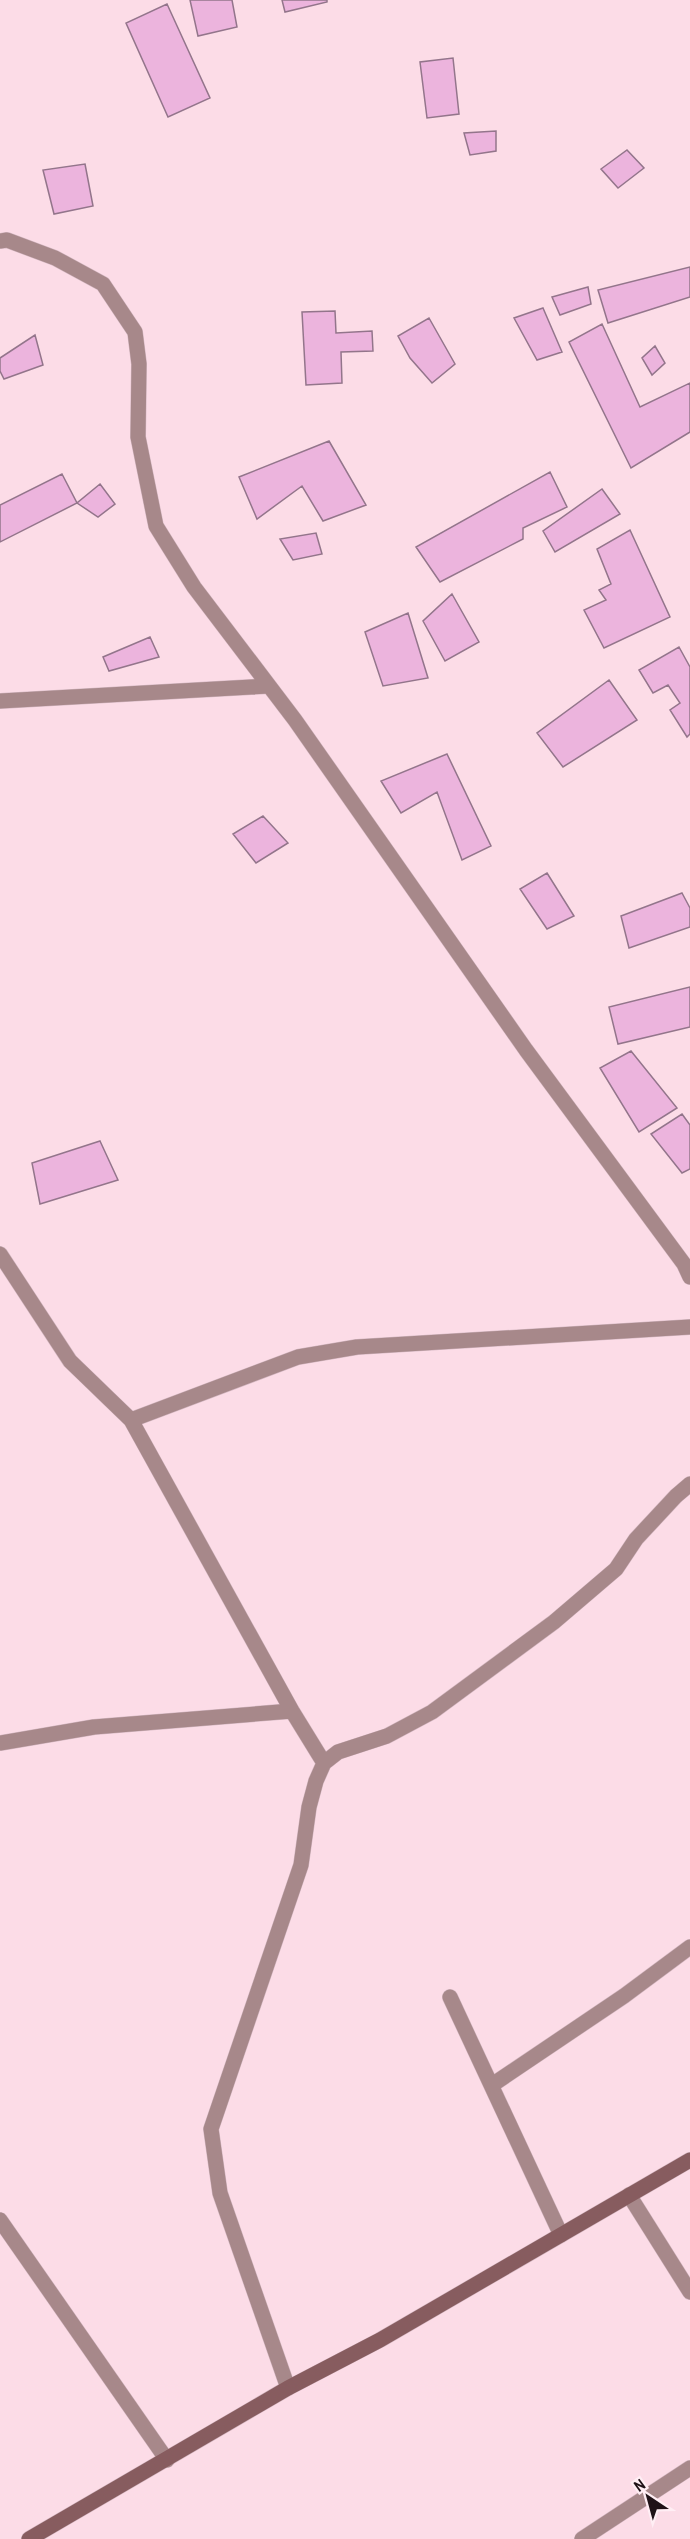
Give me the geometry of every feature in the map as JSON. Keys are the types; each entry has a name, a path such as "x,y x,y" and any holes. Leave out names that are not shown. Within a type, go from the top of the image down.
{"street":[{"path":"0,241 7,240 55,258 103,284 135,332 140,364 138,437 156,526 194,587 269,686 526,1050 688,1267"},
{"path":"0,701 269,686"},
{"path":"0,1254 70,1362 131,1419 292,1711 324,1763"},
{"path":"131,1419 298,1357 357,1347 690,1327"},
{"path":"288,2388 220,2193 211,2129 301,1865 309,1807 316,1780 324,1763 338,1752 387,1736 432,1712 554,1622 616,1569 636,1539 690,1484"},
{"path":"0,1743 94,1726 292,1711"},
{"path":"492,2085 624,1996 690,1947"},
{"path":"450,1997 561,2235"},
{"path":"29,2539 288,2388 380,2340 690,2160"},
{"path":"629,2195 690,2292"},
{"path":"0,2220 167,2460"},
{"path":"582,2539 690,2468"}],"building":[{"path":"190,0 232,0 237,27 198,36"},
{"path":"282,0 327,0 327,2 285,12"},
{"path":"167,4 210,98 168,117 126,23"},
{"path":"453,58 459,114 427,118 420,62"},
{"path":"496,131 496,151 470,155 464,133"},
{"path":"627,150 644,168 618,188 601,169"},
{"path":"85,164 93,206 54,214 43,170"},
{"path":"690,267 690,297 608,323 598,290"},
{"path":"588,287 591,304 560,315 552,297"},
{"path":"543,308 562,352 537,360 514,318"},
{"path":"335,311 336,333 372,331 373,351 341,352 342,383 306,385 302,312"},
{"path":"429,318 455,364 432,383 410,358 398,336"},
{"path":"602,324 640,407 690,383 690,432 631,468 569,342"},
{"path":"35,335 43,365 4,379 0,371 0,358"},
{"path":"655,346 665,363 652,375 642,358"},
{"path":"329,441 366,505 323,521 302,486 257,519 239,477"},
{"path":"550,472 567,507 523,528 523,539 440,582 416,547"},
{"path":"62,474 77,503 0,542 0,505"},
{"path":"100,484 115,504 98,517 77,503"},
{"path":"602,489 620,514 555,552 543,531"},
{"path":"630,530 670,617 604,648 584,610 606,600 599,590 611,584 597,549"},
{"path":"316,533 322,554 293,560 280,539"},
{"path":"452,594 479,642 445,661 423,621"},
{"path":"408,613 428,678 383,686 365,632"},
{"path":"150,637 159,657 109,671 103,657"},
{"path":"679,647 690,667 690,734 687,737 670,710 680,703 668,685 653,693 639,670"},
{"path":"609,680 637,720 563,767 537,733"},
{"path":"447,754 491,846 462,860 437,792 401,813 381,781"},
{"path":"263,816 288,843 256,863 233,834"},
{"path":"547,873 574,916 547,929 520,889"},
{"path":"682,893 690,908 690,927 629,948 621,916"},
{"path":"690,987 690,1027 618,1044 609,1007"},
{"path":"631,1051 677,1108 639,1132 600,1068"},
{"path":"682,1114 690,1125 690,1169 682,1173 651,1134"},
{"path":"100,1141 118,1180 40,1204 32,1163"}]}
